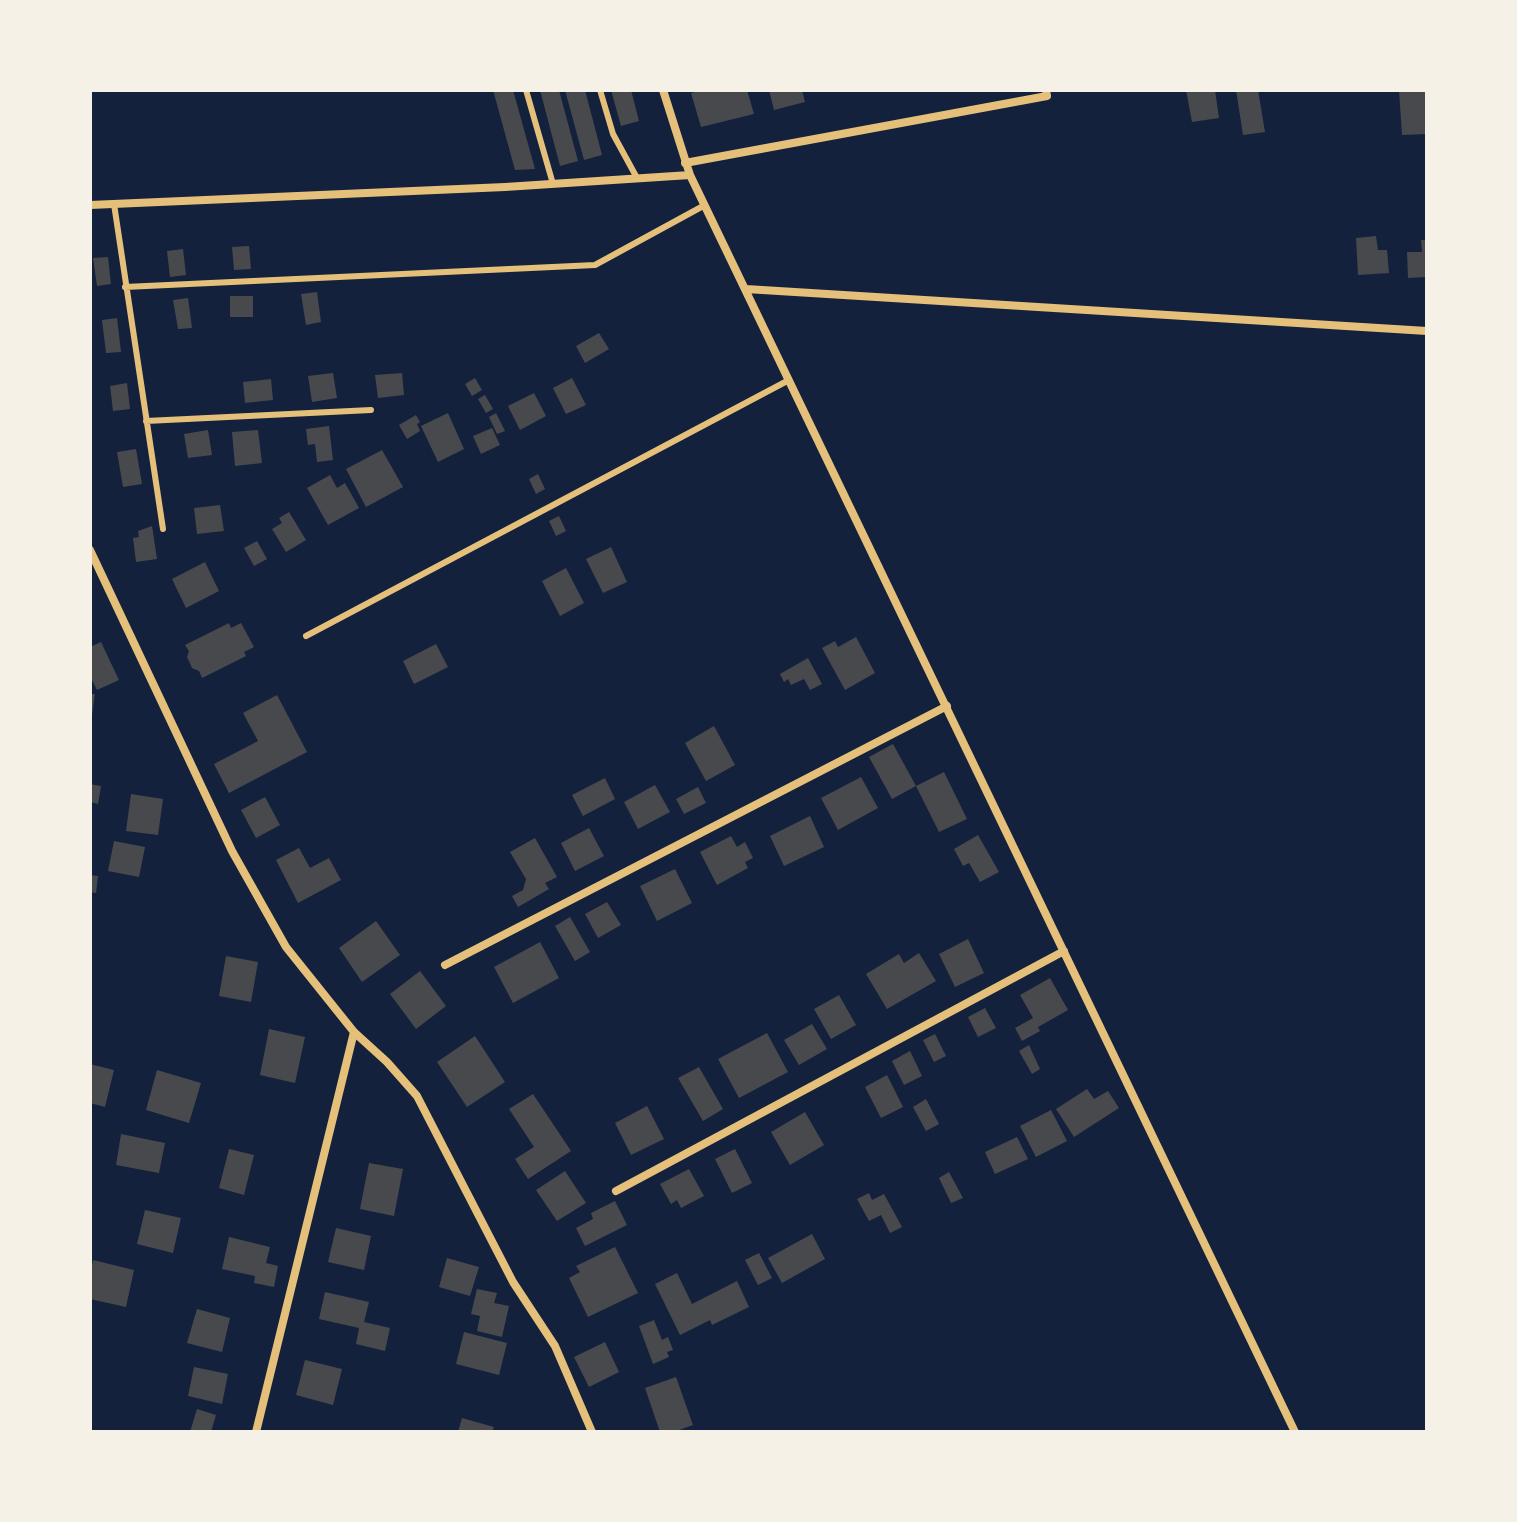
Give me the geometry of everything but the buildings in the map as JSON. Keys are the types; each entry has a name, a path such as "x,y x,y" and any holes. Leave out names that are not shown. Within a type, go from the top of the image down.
{"street":[{"path":"685,163 1047,96 1046,90"},
{"path":"666,91 690,175 1295,1432"},
{"path":"90,205 690,175"},
{"path":"746,289 1427,331"},
{"path":"90,550 232,851 286,947 354,1032 387,1062 417,1096 513,1282 555,1346 592,1432"},
{"path":"445,965 947,706"},
{"path":"616,1191 1064,951"},
{"path":"256,1432 354,1032"}],"lane":[{"path":"526,90 553,184"},
{"path":"600,90 613,134 637,178"},
{"path":"114,204 163,529"},
{"path":"125,287 595,265 705,205"},
{"path":"306,636 789,380"},
{"path":"146,421 371,410"}]}
